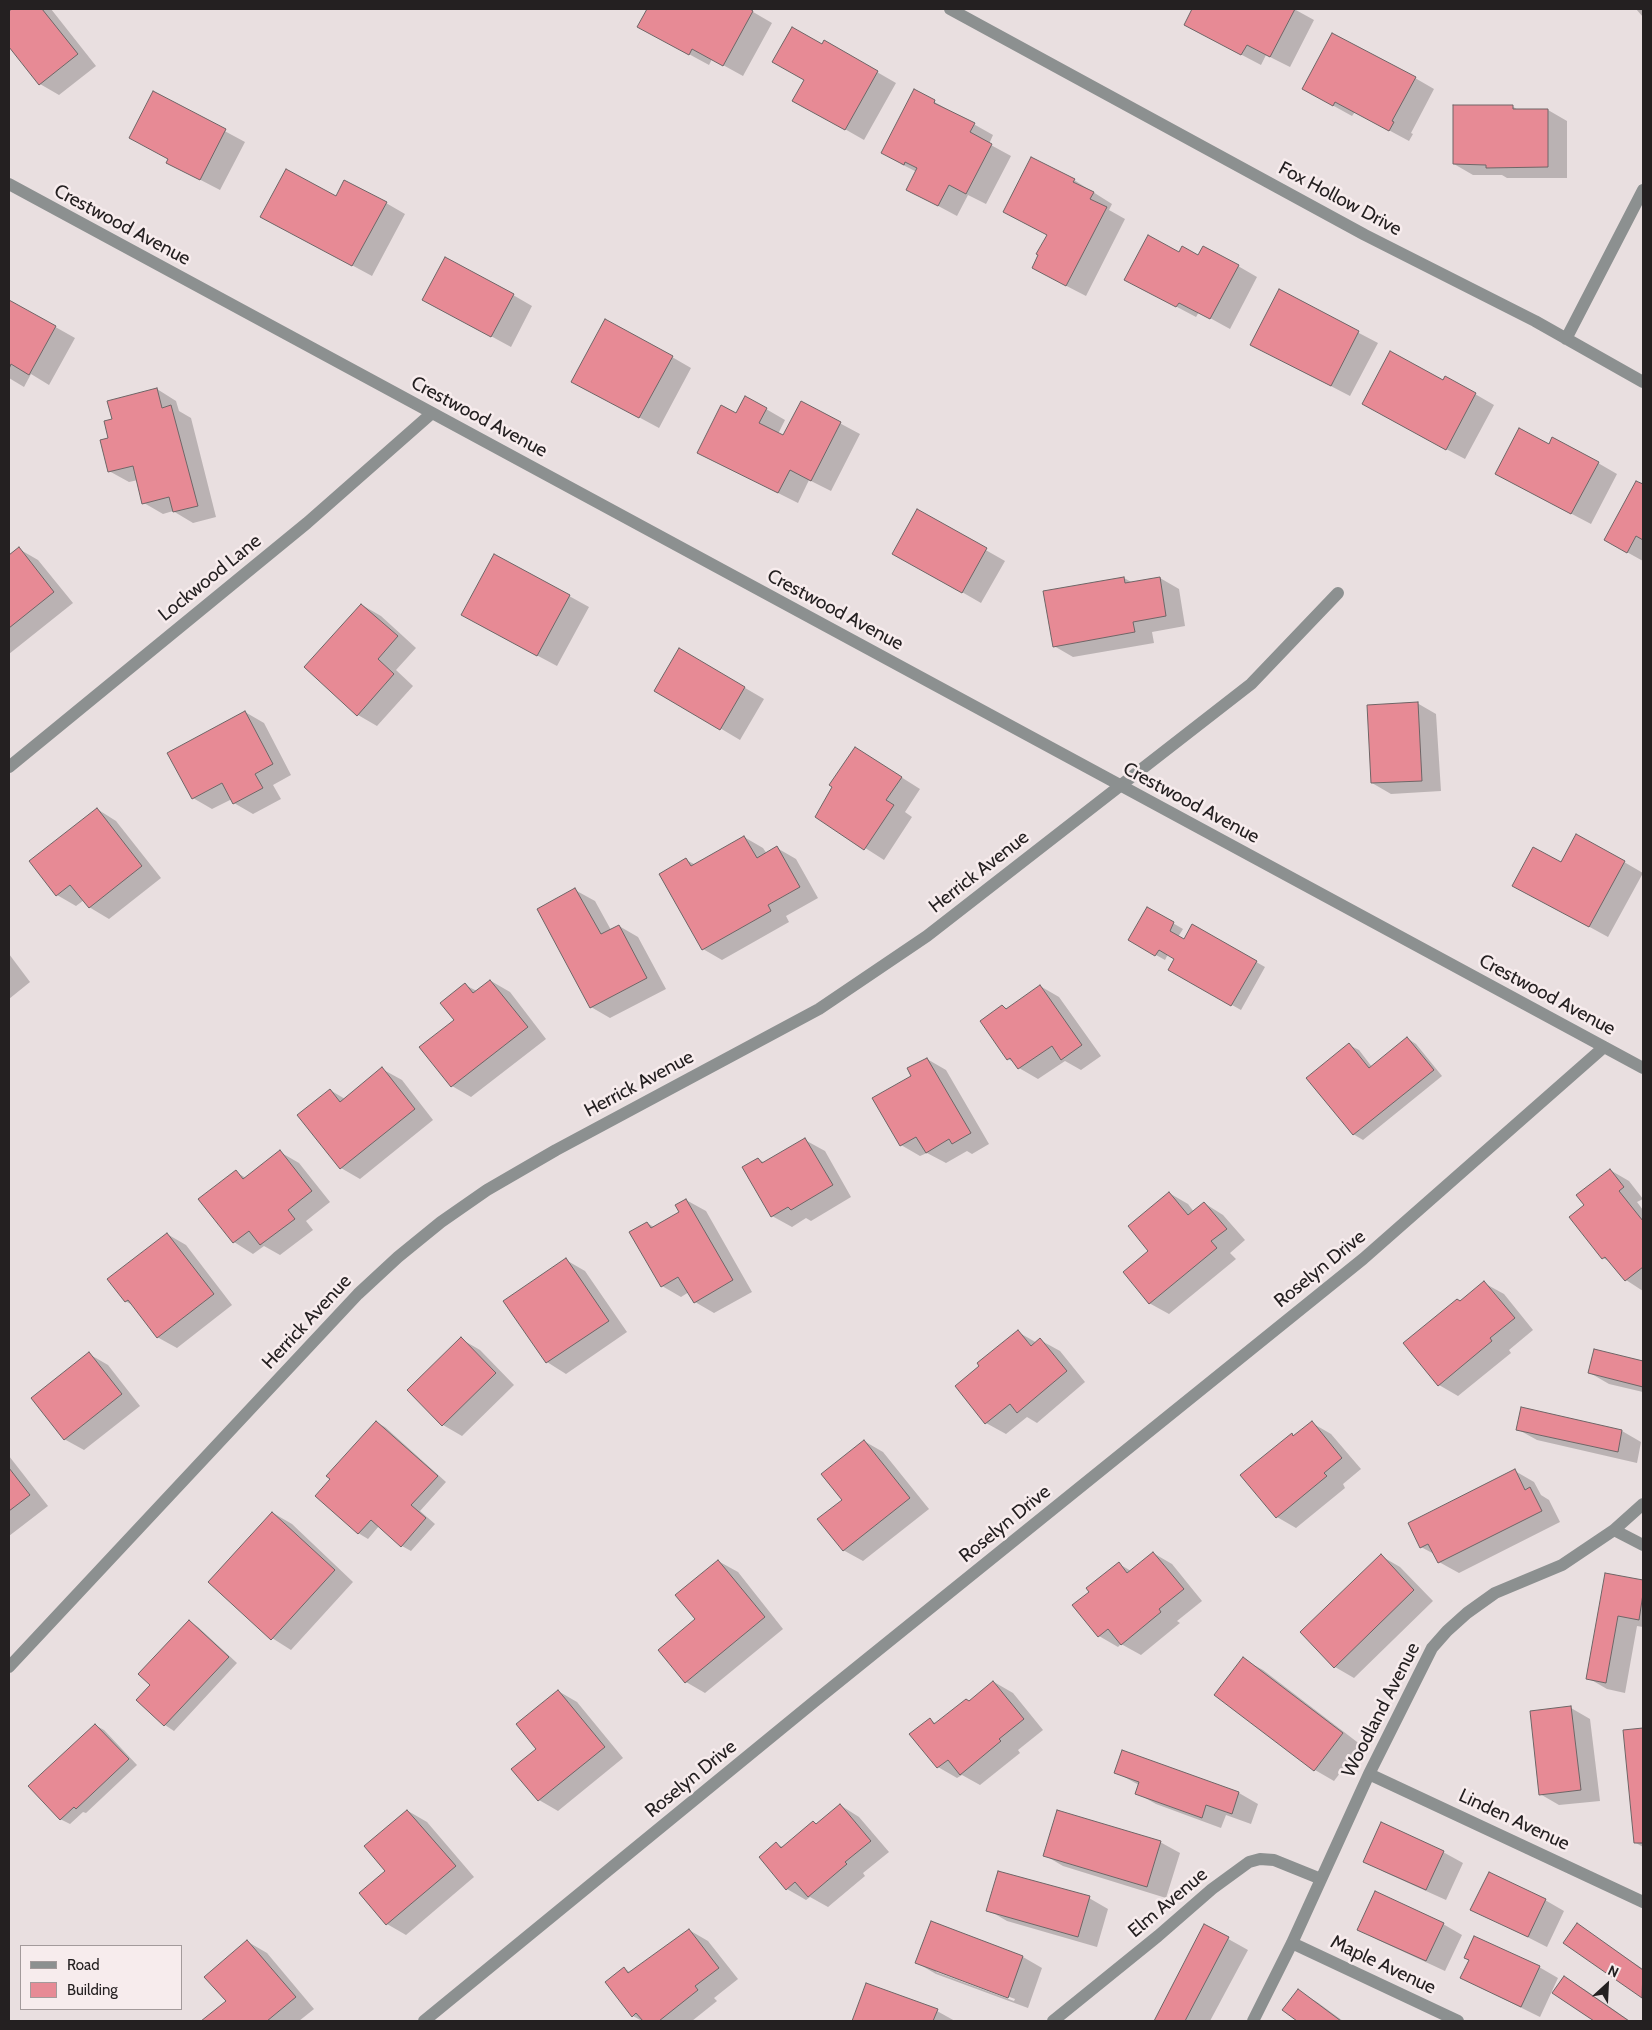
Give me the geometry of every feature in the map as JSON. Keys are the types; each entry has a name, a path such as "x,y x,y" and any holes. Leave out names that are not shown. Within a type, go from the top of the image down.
{"street":[{"name":"Fox Hollow Drive","path":"950,9 1364,235 1534,321 1643,382"},
{"name":"Crestwood Avenue","path":"9,184 1643,1068"},
{"path":"1566,339 1643,190"},
{"name":"Lockwood Lane","path":"9,767 307,524 432,413"},
{"name":"Herrick Avenue","path":"9,1667 358,1294 398,1257 441,1222 487,1190 556,1150 819,1009 927,936 1251,684 1338,593"},
{"name":"Roselyn Drive","path":"424,2021 1363,1259 1604,1047"},
{"name":"Woodland Avenue","path":"1253,2021 1292,1942 1369,1774 1432,1648 1467,1613 1495,1593 1562,1565 1614,1530 1643,1504"},
{"path":"1614,1530 1643,1545"},
{"name":"Linden Avenue","path":"1369,1774 1643,1902"},
{"name":"Elm Avenue","path":"1053,2021 1158,1936 1212,1889 1249,1862 1260,1858 1274,1860 1321,1879"},
{"name":"Maple Avenue","path":"1292,1942 1458,2021"}],"building":[{"path":"12,9 42,9 78,54 39,85 9,47 9,11"},
{"path":"647,9 750,9 753,11 723,66 692,49 689,55 637,27"},
{"path":"1192,9 1295,9 1270,57 1247,45 1241,55 1184,25"},
{"path":"792,27 822,44 824,40 878,71 845,130 792,101 804,80 772,62"},
{"path":"1332,33 1416,77 1392,121 1394,122 1389,131 1335,102 1333,106 1302,89"},
{"path":"914,89 935,100 934,103 975,123 970,132 992,144 966,194 949,185 938,206 906,190 917,168 905,162 904,165 881,153"},
{"path":"153,91 226,129 200,180 166,163 168,159 129,138"},
{"path":"1453,105 1513,105 1513,109 1548,109 1548,167 1486,168 1486,165 1453,164"},
{"path":"1031,157 1075,179 1073,182 1094,192 1090,199 1107,207 1066,286 1032,268 1038,255 1036,254 1047,235 1003,212"},
{"path":"286,169 336,196 344,180 387,202 352,266 260,217"},
{"path":"1148,235 1179,252 1182,246 1198,255 1203,246 1239,265 1210,319 1179,303 1176,307 1124,280"},
{"path":"445,257 514,294 491,337 422,300"},
{"path":"1279,289 1359,331 1331,386 1250,345"},
{"path":"9,300 56,326 29,375 11,364 9,369"},
{"path":"605,319 673,356 639,418 571,382"},
{"path":"1390,351 1443,380 1445,376 1476,393 1446,450 1362,404"},
{"path":"157,388 162,408 171,405 198,506 173,512 169,497 142,504 133,466 108,472 100,440 108,438 104,421 112,419 107,401"},
{"path":"745,396 767,408 759,423 783,435 801,401 841,422 811,481 790,470 778,493 697,453 721,405 736,413"},
{"path":"1519,428 1549,444 1552,437 1599,462 1571,514 1495,474"},
{"path":"1636,481 1643,484 1643,540 1636,536 1627,553 1604,540"},
{"path":"917,509 987,548 962,593 892,554"},
{"path":"19,547 54,592 9,628 9,555"},
{"path":"494,554 570,595 537,656 461,615"},
{"path":"1124,577 1125,583 1160,577 1166,616 1133,622 1135,632 1053,647 1043,591"},
{"path":"361,604 398,636 378,659 394,674 357,716 304,667"},
{"path":"679,648 745,687 720,730 654,691"},
{"path":"1418,702 1422,781 1371,783 1367,705"},
{"path":"245,711 273,764 255,774 263,788 233,804 222,783 192,799 167,753"},
{"path":"855,747 902,777 886,800 894,805 864,850 815,817 832,787 829,785"},
{"path":"97,808 142,866 89,908 70,885 56,896 29,861"},
{"path":"1576,834 1625,861 1589,927 1512,886 1533,847 1561,862"},
{"path":"744,836 757,858 777,846 800,887 768,905 771,911 702,950 659,874 686,858 691,866"},
{"path":"575,888 601,934 619,925 647,978 590,1008 537,909"},
{"path":"1147,907 1174,922 1170,931 1184,939 1192,924 1257,961 1231,1006 1168,970 1174,959 1159,950 1155,956 1128,940"},
{"path":"490,980 528,1027 451,1087 419,1047 454,1020 440,1003 465,983 473,993"},
{"path":"1040,985 1082,1045 1061,1060 1052,1046 1018,1069 1010,1058 1007,1060 980,1021 1002,1005 1006,1009"},
{"path":"1407,1037 1434,1070 1353,1135 1306,1078 1349,1043 1369,1068"},
{"path":"927,1058 971,1133 952,1144 949,1139 926,1153 916,1137 900,1146 872,1098 911,1076 907,1068"},
{"path":"382,1067 415,1109 340,1169 297,1115 330,1089 340,1102"},
{"path":"805,1138 833,1185 791,1210 788,1207 771,1217 742,1167 758,1158 762,1163"},
{"path":"280,1150 312,1191 288,1210 295,1219 260,1245 249,1231 233,1243 198,1199 236,1170 243,1179"},
{"path":"1610,1169 1624,1187 1619,1191 1643,1221 1643,1267 1625,1281 1605,1257 1602,1259 1569,1217 1584,1205 1576,1195"},
{"path":"1169,1192 1188,1215 1204,1202 1227,1229 1211,1241 1217,1248 1149,1304 1123,1272 1148,1251 1128,1226"},
{"path":"686,1199 733,1280 694,1303 678,1277 661,1287 629,1232 647,1222 651,1228 679,1212 675,1205"},
{"path":"167,1233 214,1294 157,1338 128,1300 125,1302 107,1279"},
{"path":"566,1258 609,1321 546,1363 503,1301"},
{"path":"1484,1281 1515,1318 1490,1338 1492,1341 1438,1386 1403,1343 1457,1299 1460,1301"},
{"path":"1018,1330 1031,1346 1040,1338 1067,1371 1017,1413 1010,1404 985,1424 955,1386 979,1366 977,1363"},
{"path":"461,1337 496,1373 442,1426 407,1390"},
{"path":"1594,1349 1643,1361 1643,1387 1588,1373"},
{"path":"89,1352 122,1394 64,1440 31,1398"},
{"path":"1521,1407 1622,1430 1618,1452 1516,1430"},
{"path":"376,1421 438,1476 411,1505 426,1518 401,1547 371,1520 358,1534 315,1496 330,1479 326,1476"},
{"path":"1312,1421 1342,1458 1324,1473 1327,1476 1276,1518 1240,1475 1292,1433 1293,1436"},
{"path":"864,1440 910,1498 843,1551 817,1519 842,1500 821,1474"},
{"path":"9,1468 30,1495 9,1511"},
{"path":"1515,1469 1525,1490 1530,1487 1542,1511 1438,1563 1428,1544 1420,1548 1408,1523"},
{"path":"272,1512 335,1570 271,1640 208,1582"},
{"path":"1153,1552 1184,1589 1159,1609 1161,1612 1121,1645 1108,1629 1098,1637 1072,1605 1089,1592 1086,1588 1119,1562 1127,1573"},
{"path":"1381,1554 1414,1590 1334,1668 1300,1632"},
{"path":"718,1560 765,1617 685,1683 658,1650 695,1619 675,1595"},
{"path":"1605,1573 1643,1580 1639,1620 1618,1616 1606,1683 1586,1679"},
{"path":"189,1620 229,1657 164,1726 136,1700 150,1685 138,1674"},
{"path":"1243,1657 1343,1733 1314,1771 1214,1695"},
{"path":"993,1681 1024,1719 960,1775 948,1760 937,1768 909,1734 930,1718 934,1724 966,1699 969,1701"},
{"path":"558,1690 605,1747 538,1801 511,1769 536,1749 516,1724"},
{"path":"1571,1706 1581,1790 1539,1795 1530,1711"},
{"path":"95,1724 129,1759 76,1809 74,1807 60,1820 28,1786"},
{"path":"1643,1728 1643,1843 1634,1843 1623,1730"},
{"path":"1122,1750 1239,1792 1232,1814 1206,1805 1202,1818 1135,1794 1139,1782 1114,1773"},
{"path":"840,1804 871,1841 845,1862 847,1864 808,1897 795,1882 786,1890 759,1857 776,1842 781,1848 813,1821 816,1824"},
{"path":"407,1810 456,1866 386,1925 359,1893 385,1871 364,1846"},
{"path":"1057,1810 1161,1841 1147,1887 1043,1856"},
{"path":"1381,1822 1444,1851 1426,1890 1363,1862"},
{"path":"998,1871 1090,1896 1078,1937 986,1911"},
{"path":"1489,1872 1546,1899 1528,1937 1470,1910"},
{"path":"1375,1891 1444,1923 1426,1961 1357,1930"},
{"path":"931,1921 1023,1956 1008,1998 915,1963"},
{"path":"1577,1923 1643,1970 1642,1998 1563,1943"},
{"path":"1204,1924 1229,1937 1185,2021 1154,2021"},
{"path":"689,1929 719,1968 695,1986 698,1990 659,2021 643,2021 636,2013 632,2017 605,1982 624,1967 628,1973"},
{"path":"1474,1936 1540,1966 1521,2007 1460,1978 1469,1960 1464,1958"},
{"path":"247,1940 296,1997 267,2021 201,2021 226,2001 204,1977"},
{"path":"1564,1976 1629,2021 1594,2021 1552,1993"},
{"path":"866,1983 938,2009 933,2021 852,2021"},
{"path":"1298,1989 1341,2021 1297,2021 1282,2010"}]}
